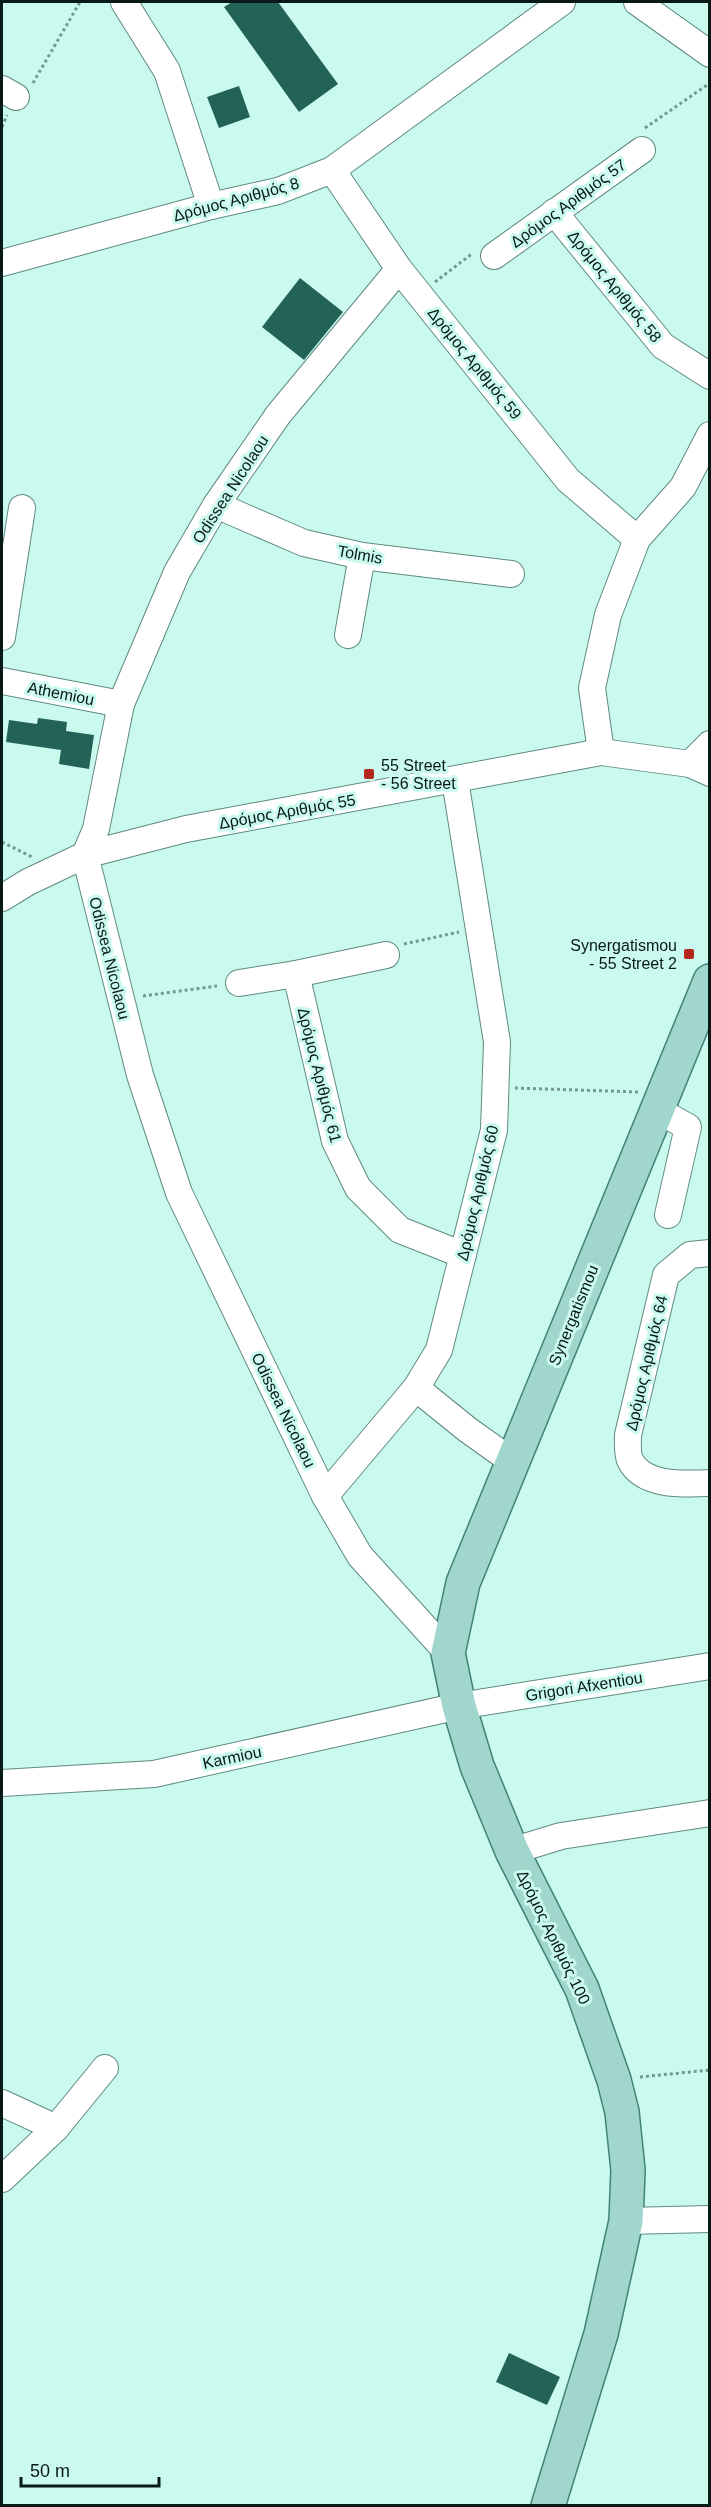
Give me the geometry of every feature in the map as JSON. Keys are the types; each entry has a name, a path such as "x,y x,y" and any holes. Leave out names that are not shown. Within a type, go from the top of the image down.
{"main road":[{"name":"Synergatismou","path":"448,1653 463,1583 710,981"},
{"name":"Δρόμος Αριθμός 100","path":"448,1653 459,1706 477,1766 512,1851 582,1989 614,2080 622,2112 628,2170 626,2221 601,2334 548,2505"}],"street":[{"path":"124,2 167,70 211,206"},
{"name":"Δρόμος Αριθμός 8","path":"2,262 211,206 278,191 332,170 562,2"},
{"path":"637,2 710,54"},
{"name":"Δρόμος Αριθμός 57","path":"494,256 642,150"},
{"name":"Δρόμος Αριθμός 59","path":"332,170 399,269 568,480 638,539"},
{"name":"Δρόμος Αριθμός 58","path":"554,212 663,346 710,376"},
{"name":"Odissea Nicolaou","path":"399,269 278,415 216,505 177,572 121,704 96,829 85,855 140,1075 179,1193 325,1496 360,1556 448,1653"},
{"path":"601,752 592,688 608,615 638,539 682,487 710,435"},
{"name":"Tolmis","path":"216,505 304,543 362,556 511,574"},
{"path":"2,637 22,508"},
{"path":"348,635 362,556"},
{"name":"Athemiou","path":"2,681 121,704"},
{"name":"Δρόμος Αριθμός 55","path":"2,898 85,855 186,829 601,752 700,769 710,744"},
{"name":"Δρόμος Αριθμός 60","path":"325,1496 416,1388 439,1350 494,1130 497,1042 455,780"},
{"path":"239,983 296,974 386,955"},
{"name":"Δρόμος Αριθμός 61","path":"296,974 334,1141 358,1188 400,1230 463,1255"},
{"path":"660,1101 688,1127 668,1215"},
{"name":"Δρόμος Αριθμός 64","path":"700,1254 666,1275 628,1436 630,1460 645,1477 680,1484 710,1483"},
{"path":"416,1388 468,1430 513,1462"},
{"name":"Grigori Afxentiou","path":"459,1706 710,1666"},
{"name":"Karmiou","path":"2,1783 154,1774 459,1706"},
{"path":"512,1851 561,1836 710,1813"},
{"path":"2,2179 56,2128 105,2068"},
{"path":"2,2103 56,2128"},
{"path":"626,2221 710,2219"}],"path":[{"path":"9,93 32,86 80,2"},
{"path":"642,150 635,135 710,82"},
{"path":"419,294 480,248 494,256"},
{"path":"2,842 57,869"},
{"path":"386,955 392,946 479,928"},
{"path":"121,1000 239,983"},
{"path":"495,1088 660,1101"},
{"path":"614,2080 710,2070"}],"building":[{"path":"232,2 278,2 338,84 299,112 224,7"},
{"path":"239,86 250,117 219,128 207,97"},
{"path":"300,278 343,312 304,360 262,327"},
{"path":"38,718 67,722 66,731 94,735 89,769 59,764 61,750 6,742 9,720 37,724"},
{"path":"509,2353 560,2377 547,2405 496,2382"}],"place":[{"name":"55 Street - 56 Street","path":"369,774"},
{"name":"Synergatismou - 55 Street 2","path":"689,954"}]}
